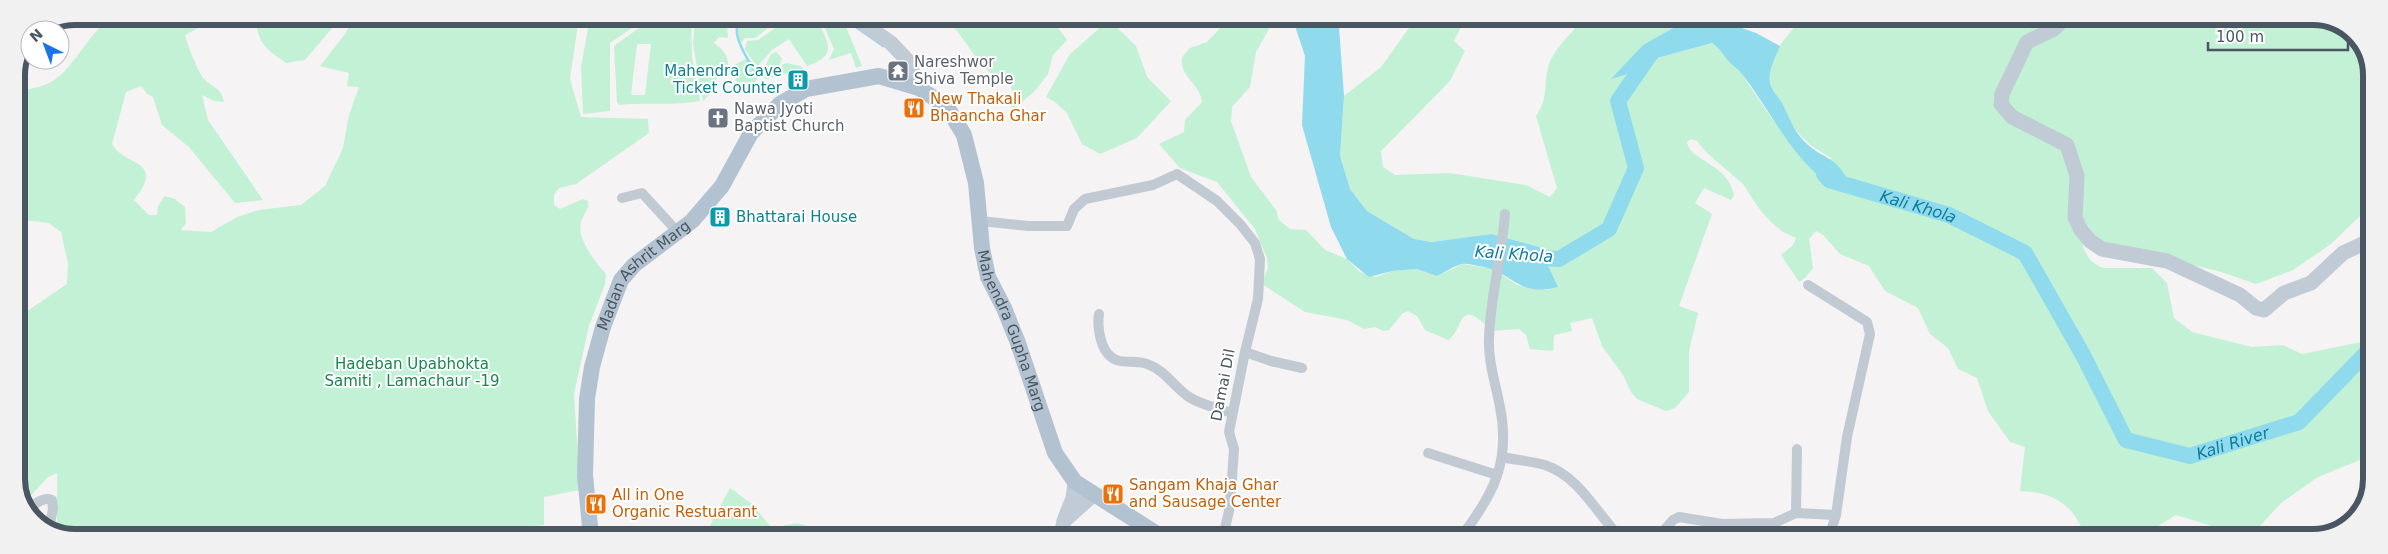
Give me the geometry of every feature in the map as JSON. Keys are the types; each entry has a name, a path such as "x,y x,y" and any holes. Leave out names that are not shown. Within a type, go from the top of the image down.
{"main road":[{"name":"Madan Ashrit Marg","path":"590,529 585,475 587,399 592,367 613,296 620,280 634,265 692,221 722,186 751,133 780,104 806,89 841,84 858,78 879,76 919,88"},
{"name":"Mahendra Gupha Marg","path":"919,88 947,107 964,135 976,183 982,248 988,277 1004,308 1018,343 1055,452 1075,482 1149,529"}],"street":[{"path":"865,25 891,43 908,61 919,88"},
{"path":"2058,25 2054,29 2027,42 2002,94 2001,104 2012,117 2067,145 2077,176 2075,218 2081,230 2090,241 2102,249 2166,261 2240,295 2256,308 2264,310 2284,292 2311,283 2343,253 2363,244"},
{"name":"Damai Dil","path":"981,221 1028,226 1067,226 1074,209 1085,199 1153,185 1174,174 1181,175 1217,201 1252,238 1260,259 1258,299 1232,413 1230,432 1234,449 1229,511 1225,529"},
{"path":"622,198 642,193 674,228 669,240"},
{"path":"1467,529 1482,510 1493,490 1502,457 1503,433 1488,340 1505,214"},
{"path":"1808,285 1867,322 1870,328 1869,341 1847,437 1836,515 1832,529"},
{"path":"1099,314 1097,322 1103,348 1114,360 1123,363 1148,364 1167,376 1190,398 1232,413"},
{"path":"1245,352 1271,361 1302,368"},
{"path":"1796,513 1797,449"},
{"path":"1428,453 1497,475"},
{"path":"1502,457 1545,465 1568,478 1588,497 1614,529"},
{"path":"1062,529 1073,498 1075,482"},
{"path":"1064,521 1094,494"},
{"path":"33,506 47,498 52,500 53,509 50,522"},
{"path":"1665,529 1673,520 1679,517 1722,524 1774,523 1796,513 1836,515"}],"green space":[{"name":"Hadeban Upabhokta Samiti , Lamachaur -19","path":"102,25 204,25 185,35 201,75 223,97 224,102 214,101 202,95 208,120 263,200 235,203 189,147 162,125 153,97 147,94 141,86 126,92 112,144 118,152 145,171 146,177 143,187 134,200 149,215 157,215 158,206 165,196 175,199 185,207 186,223 181,230 211,232 237,217 259,210 301,205 325,186 343,148 349,115 359,87 347,86 349,73 320,66 350,25 578,25 570,79 581,117 648,119 649,133 576,184 559,188 554,195 554,205 560,209 583,199 588,201 587,209 581,222 581,235 588,250 606,274 605,284 589,326 574,394 580,490 544,497 544,525 522,527 522,529 75,529 57,525 57,473 48,477 29,498 25,482 25,313 67,284 68,264 61,232 49,223 25,220 25,89 47,84 56,79 65,70 70,70 72,62"},
{"path":"257,25 334,25 305,60 286,63 268,49 258,33"},
{"path":"589,25 636,25 610,43 610,111 583,114 581,67"},
{"path":"644,25 691,25 692,58 700,101 619,105 617,102 614,46","holes":["637,44 651,44 645,95 631,95"]},
{"path":"694,25 727,25 728,38 719,37 714,43 724,53 728,66 717,77 715,88 703,101 693,44"},
{"path":"739,25 771,26 755,38 745,38 740,44"},
{"path":"780,25 820,25 828,47 824,57 807,66 789,39 772,50 757,67 745,49 747,41 758,40"},
{"path":"824,25 845,25 862,66 856,68 851,53 829,60 834,49"},
{"path":"952,25 1056,25 1067,40 1053,55 1048,74 1034,92 1011,111 1013,96 1010,82 988,70 974,55"},
{"path":"1103,25 1114,25 1136,46 1147,77 1171,101 1137,138 1100,154 1082,144 1067,113 1046,97 1070,54"},
{"path":"1271,25 1256,52 1250,87 1232,107 1231,121 1251,177 1276,210 1279,220 1290,229 1306,230 1325,250 1347,259 1360,272 1376,277 1392,271 1417,269 1437,276 1463,264 1494,269 1517,285 1546,290 1558,287 1515,241 1491,234 1432,242 1414,239 1367,211 1350,189 1340,156 1344,96 1381,67 1411,25 1462,25 1454,41 1465,51 1450,81 1381,151 1383,167 1395,175 1449,173 1526,185 1550,197 1557,188 1536,116 1543,103 1550,62 1558,48 1578,25 1672,25 1675,27 1643,45 1644,69 1657,58 1712,43 1723,50 1729,62 1741,73 1772,119 1803,158 1833,159 1802,137 1792,124 1771,86 1769,76 1774,57 1785,39 1797,25 2313,25 2329,28 2338,32 2355,47 2363,72 2363,212 2331,244 2293,270 2256,284 2218,271 2081,240 2089,258 2095,264 2104,268 2152,268 2167,283 2174,318 2192,332 2252,347 2283,345 2302,354 2363,342 2363,460 2318,477 2281,503 2257,529 2216,529 2176,515 2158,526 2145,529 2082,529 2076,517 2062,503 2043,494 2020,491 2025,447 2010,442 1988,411 1977,378 1958,369 1948,348 1930,334 1918,308 1885,291 1869,266 1840,254 1823,235 1816,231 1809,239 1813,268 1799,282 1781,255 1793,245 1796,238 1783,232 1773,224 1760,210 1743,184 1706,152 1697,141 1691,139 1687,142 1689,148 1694,154 1724,175 1734,195 1731,200 1704,188 1695,203 1712,214 1679,306 1698,313 1689,351 1689,392 1675,408 1666,411 1637,399 1631,392 1623,375 1602,346 1592,318 1570,323 1572,331 1554,335 1553,351 1530,349 1526,335 1519,329 1492,331 1472,315 1467,315 1463,318 1448,340 1425,330 1417,316 1408,311 1402,314 1389,330 1383,331 1375,327 1364,329 1347,320 1305,312 1262,284 1268,268 1267,258 1255,229 1217,182 1180,168 1159,144 1184,132 1185,120 1202,102 1198,90 1184,70 1182,57 1190,48 1207,42 1220,28"},
{"path":"776,52 782,58 776,76 767,79 761,77 757,70 766,65 771,54"},
{"path":"748,58 758,78 755,82 740,88 732,71 736,64"},
{"path":"786,63 801,66 802,69 777,76 782,65"},
{"path":"730,488 752,504 770,526 775,527 797,523 806,526 803,529 708,529"}],"water":[{"path":"1295,25 1338,25 1344,96 1340,156 1350,189 1367,211 1414,239 1432,242 1491,234 1539,247 1558,287 1533,289 1490,269 1465,264 1456,266 1437,276 1417,269 1392,271 1369,277 1347,259 1331,227 1302,125 1305,56"},
{"path":"1733,25 1756,33 1780,46 1771,69 1771,86 1803,140 1813,149 1838,165 1842,170 1846,177 1840,189 1810,168 1797,154 1752,87 1712,43 1657,58 1644,69 1611,79 1643,45 1675,27"}],"waterway":[{"path":"738,25 738,38 741,47 758,77"},
{"path":"853,25 883,46"},
{"name":"Kali Khola","path":"1522,257 1559,259 1609,229 1636,168 1618,101 1652,52"},
{"name":"Kali River","path":"1824,174 1829,180 1949,215 2025,253 2083,355 2126,440 2190,456 2299,422 2363,356"}],"place":[{"name":"Nareshwor Shiva Temple","path":"898,71"},
{"name":"Mahendra Cave Ticket Counter","path":"798,80"},
{"name":"New Thakali Bhaancha Ghar","path":"914,108"},
{"name":"Nawa Jyoti Baptist Church","path":"718,118"},
{"name":"Bhattarai House","path":"720,217"},
{"name":"Sangam Khaja Ghar and Sausage Center","path":"1113,494"},
{"name":"All in One Organic Restuarant","path":"596,504"}]}
